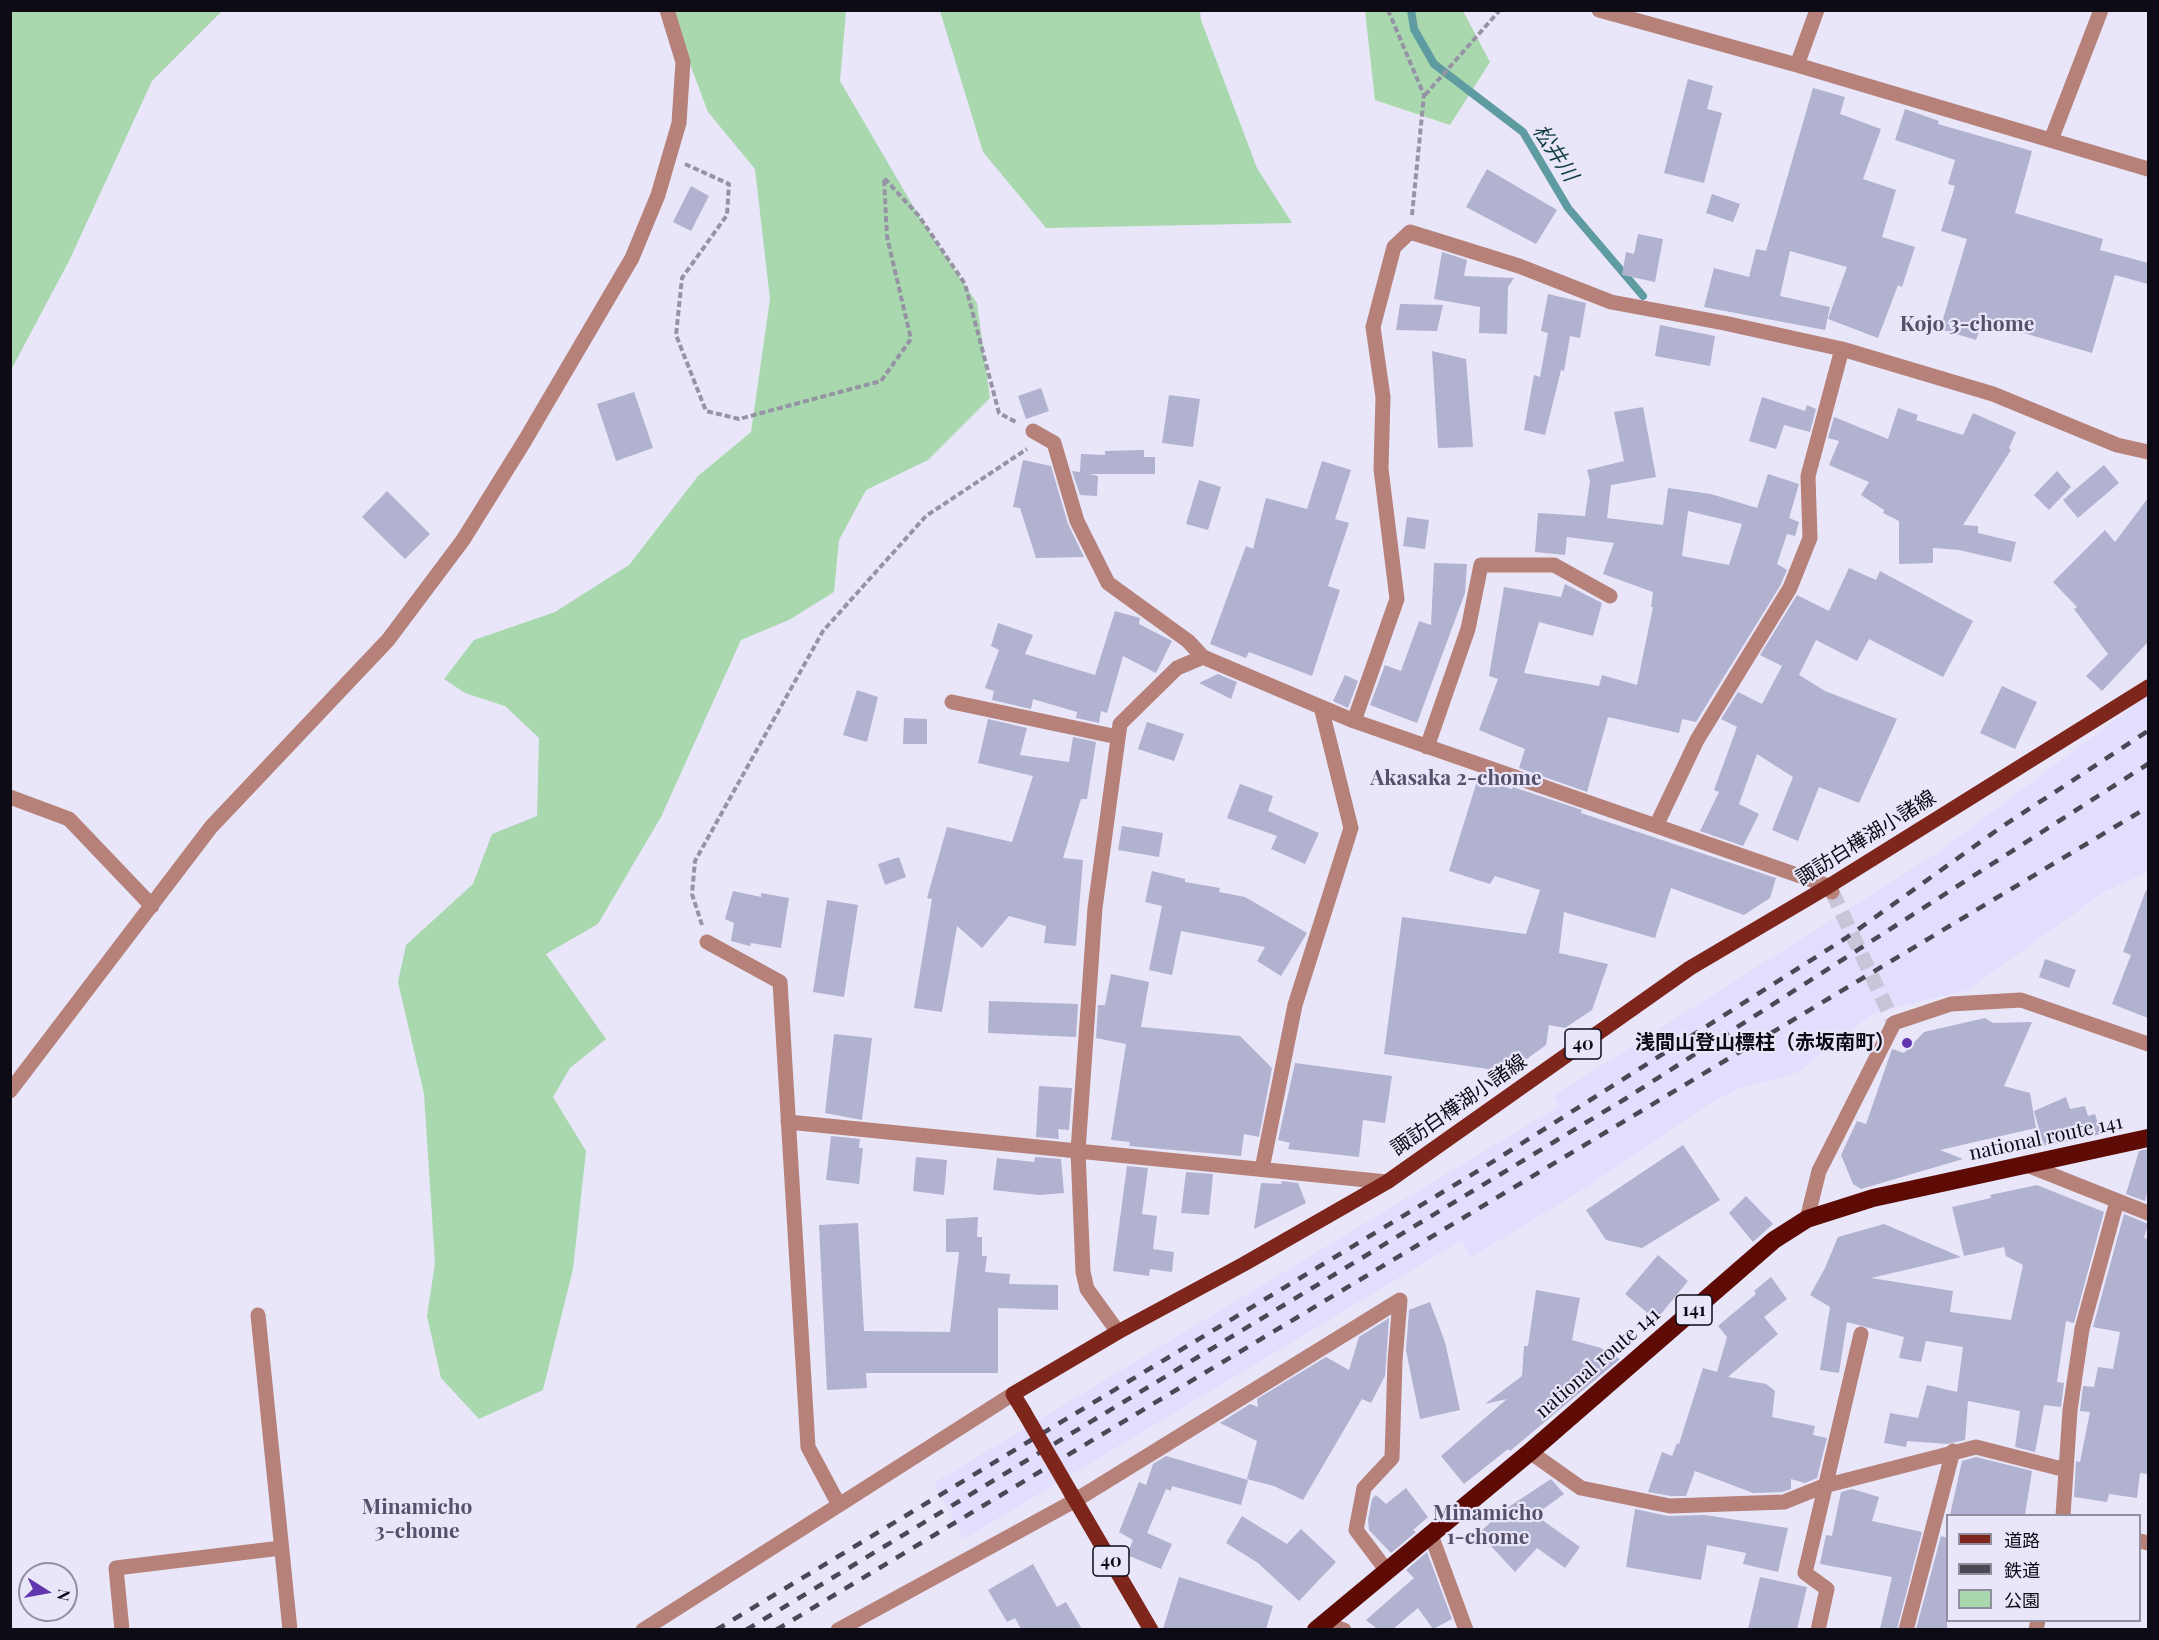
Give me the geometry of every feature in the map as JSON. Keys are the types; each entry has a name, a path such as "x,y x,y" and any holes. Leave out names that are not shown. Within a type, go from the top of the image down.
{"highway":[{"name":"national route 141","path":"1319,1626 1530,1452 1774,1240 1807,1220 1873,1198 2148,1138"}],"main road":[{"name":"諏訪白樺湖小諸線","path":"1013,1394 1118,1332 1244,1264 1387,1182 1690,968 1831,889 2148,687"},
{"name":"40","path":"1013,1394 1151,1629"}],"street":[{"path":"10,1091 211,826 387,640 463,540 524,442 632,258 658,195 679,123 683,62 667,10"},
{"path":"1599,10 1797,65 2148,169"},
{"path":"1797,65 1817,10"},
{"path":"2051,140 2101,10"},
{"path":"1354,721 1397,599 1381,469 1383,397 1373,327 1394,247 1410,232 1519,266 1611,302 1724,322 1842,349 1993,394 2117,445 2148,452"},
{"path":"1656,826 1697,740 1790,588 1810,538 1809,476 1842,349"},
{"path":"1038,435 1054,443 1077,521 1108,582 1188,641 1203,657 1354,721 1831,889"},
{"path":"1427,747 1468,629 1481,565 1554,565 1610,596"},
{"path":"1118,1332 1087,1289 1085,1280 1078,1151 1095,908 1120,723 1177,668 1203,657"},
{"path":"952,702 1118,737"},
{"path":"1262,1169 1295,1005 1351,828 1321,707"},
{"path":"10,797 69,819 152,906"},
{"path":"707,942 780,982 808,1447 839,1505"},
{"path":"1807,1220 1819,1172 1894,1023 1951,1004 2021,1000 2148,1044"},
{"path":"788,1122 1387,1182"},
{"path":"2027,1165 2148,1213"},
{"path":"2063,1514 2070,1410 2082,1329 2117,1201"},
{"path":"838,1629 1073,1497 1400,1300 1395,1361 1392,1458 1364,1488 1356,1530 1387,1571"},
{"path":"258,1315 290,1629"},
{"path":"1818,1629 1827,1589 1805,1573 1861,1334"},
{"path":"643,1629 1013,1394"},
{"path":"1530,1452 1581,1488 1670,1506 1784,1502 1824,1486 1953,1451 1976,1447 2066,1470"},
{"path":"1906,1629 1953,1451"},
{"path":"1431,1535 1466,1629"},
{"path":"122,1629 116,1568 281,1548"},
{"path":"1319,1626 1344,1629"}],"path":[{"path":"1388,10 1424,95 1410,232"},
{"path":"1424,95 1500,10"},
{"path":"669,157 729,184 727,215 682,278 676,335 706,411 739,419 881,381 911,339 887,237 884,178 919,216 965,284 999,413 1038,435 926,516 823,631 694,861 692,894 707,942"}],"shaded area":[{"path":"2148,695 2148,872 2104,892 1968,990 1874,1013 1797,1073 1741,1088 1709,1104 1589,1186 1470,1258 1462,1240 964,1539 934,1483 1559,1106 1553,1096 1937,853"}],"green space":[{"path":"11,10 222,11 152,81 69,261 11,370"},
{"path":"670,11 846,11 840,81 919,216 977,303 990,398 928,460 866,490 839,540 834,592 789,620 741,640 661,817 598,924 546,954 606,1039 570,1068 553,1097 586,1151 573,1269 543,1390 479,1419 441,1378 427,1316 435,1263 424,1094 398,982 406,945 473,884 492,834 537,816 539,738 505,706 465,693 444,679 474,640 555,612 629,565 698,476 751,432 770,299 755,169 708,112"},
{"path":"940,11 1200,11 1201,20 1257,168 1292,223 1046,228 983,152"},
{"path":"1365,11 1463,11 1490,62 1450,125 1375,100"}],"building":[{"path":"1688,79 1713,86 1707,109 1722,113 1704,183 1664,173"},
{"path":"1813,88 1845,97 1840,114 1881,129 1863,179 1896,190 1882,237 1915,247 1902,287 1898,285 1878,338 1828,319 1847,267 1790,251 1780,296 1830,307 1825,330 1704,307 1714,268 1749,277 1756,249 1766,251"},
{"path":"1905,109 1939,121 1938,124 2032,151 2015,213 2103,239 2100,250 2148,263 2148,284 2115,275 2092,353 1983,321 1976,340 1940,329 1967,239 1941,231 1955,186 1948,184 1955,160 1895,140"},
{"path":"1487,169 1557,210 1536,244 1466,207"},
{"path":"691,186 709,196 691,231 673,222"},
{"path":"1712,194 1740,204 1733,222 1706,213"},
{"path":"1638,234 1663,239 1655,282 1622,275 1626,252 1634,254"},
{"path":"1442,252 1467,260 1464,276 1514,278 1508,287 1507,334 1479,333 1480,307 1434,299"},
{"path":"1548,294 1586,303 1580,338 1570,336 1564,371 1561,370 1545,435 1524,430 1534,375 1540,377 1548,333 1541,331"},
{"path":"1400,304 1443,305 1437,331 1396,330"},
{"path":"1660,325 1715,336 1710,366 1655,356"},
{"path":"1432,351 1466,359 1473,447 1438,448"},
{"path":"1041,388 1049,411 1026,419 1018,396"},
{"path":"634,392 653,448 616,461 597,404"},
{"path":"1169,395 1200,399 1193,447 1162,443"},
{"path":"1762,397 1805,411 1807,405 1816,409 1810,432 1784,425 1776,449 1749,441"},
{"path":"1643,407 1656,477 1611,485 1607,518 1663,525 1668,488 1711,494 1757,508 1768,474 1799,484 1789,518 1799,522 1795,536 1787,534 1777,564 1787,570 1780,586 1696,722 1682,719 1679,733 1608,717 1587,792 1519,768 1525,749 1479,730 1498,679 1489,676 1504,587 1561,597 1565,584 1602,603 1593,636 1539,622 1524,673 1599,686 1602,675 1637,685 1653,607 1651,607 1653,592 1603,574 1614,543 1567,537 1565,555 1535,552 1538,513 1585,516 1590,481 1587,470 1624,461 1614,412","holes":["1688,511 1742,524 1729,565 1682,556"]},
{"path":"1898,408 1918,415 1916,420 1963,435 1973,413 2016,432 2009,448 2011,450 1963,525 1978,526 1978,533 2016,542 2011,562 1959,550 1933,548 1933,563 1899,564 1899,521 1883,513 1884,510 1861,495 1869,482 1829,465 1839,441 1828,438 1834,417 1888,439"},
{"path":"1144,450 1144,457 1155,457 1155,474 1089,474 1098,476 1097,496 1080,495 1072,471 1080,472 1081,454 1105,455 1105,451"},
{"path":"1023,460 1051,466 1068,524 1084,557 1036,558 1020,508 1013,507"},
{"path":"1322,461 1351,470 1335,519 1349,523 1328,586 1340,590 1312,676 1249,652 1246,658 1210,644 1246,546 1253,549 1266,498 1307,509"},
{"path":"2104,465 2119,483 2078,518 2063,500"},
{"path":"2057,471 2071,487 2049,510 2034,495"},
{"path":"1199,480 1221,487 1208,530 1186,524"},
{"path":"387,491 430,534 405,559 362,517"},
{"path":"2148,498 2148,642 2102,691 2086,676 2108,654 2074,609 2077,607 2053,582 2105,530 2115,542"},
{"path":"1407,517 1429,520 1425,549 1403,546"},
{"path":"1434,563 1467,564 1465,593 1417,723 1370,705 1385,665 1401,671 1419,621 1431,625"},
{"path":"1849,568 1876,580 1880,571 1973,621 1943,677 1869,639 1857,661 1816,640 1799,675 1825,691 1897,719 1859,803 1819,787 1798,841 1772,830 1793,777 1757,754 1739,804 1759,814 1743,846 1700,831 1719,792 1714,790 1737,727 1721,719 1738,692 1762,704 1782,666 1760,655 1797,595 1829,611"},
{"path":"1115,611 1140,618 1139,624 1172,641 1156,673 1123,656 1107,713 1101,711 1099,723 1076,718 1077,712 1033,699 1031,709 992,700 994,691 985,688 999,650 991,646 998,623 1033,635 1025,654 1095,675"},
{"path":"1218,674 1237,682 1231,699 1199,683"},
{"path":"1345,675 1358,681 1348,708 1333,701"},
{"path":"2002,686 2037,702 2015,749 1980,733"},
{"path":"857,690 878,697 867,742 843,735"},
{"path":"904,718 927,719 927,744 903,744"},
{"path":"988,719 1027,728 1020,755 1069,762 1073,737 1096,742 1087,799 1081,799 1063,858 1083,860 1076,946 1044,943 1046,926 1009,916 982,948 957,926 942,1012 914,1008 932,899 927,898 947,827 1012,842 1033,776 978,763"},
{"path":"1147,722 1184,734 1174,761 1138,749"},
{"path":"1478,778 1582,810 1581,813 1776,878 1770,898 1744,915 1671,888 1655,938 1564,912 1559,953 1608,964 1592,1010 1565,1028 1549,1025 1546,1045 1509,1072 1384,1054 1402,917 1526,934 1540,890 1495,876 1490,884 1449,871"},
{"path":"1240,784 1273,796 1268,811 1319,833 1305,864 1271,849 1277,836 1227,818"},
{"path":"1122,826 1163,833 1159,857 1118,850"},
{"path":"899,857 906,877 885,885 878,864"},
{"path":"1152,871 1185,879 1185,882 1220,888 1219,892 1245,897 1307,933 1281,976 1257,961 1265,947 1181,931 1172,975 1149,970 1162,906 1145,902"},
{"path":"2146,890 2148,890 2148,1018 2112,1004 2131,955 2123,952"},
{"path":"733,891 761,897 761,893 789,898 781,948 751,943 750,946 731,941 734,923 725,919"},
{"path":"827,900 858,905 844,997 813,992"},
{"path":"2045,959 2076,970 2069,988 2039,977"},
{"path":"1111,974 1149,982 1141,1027 1240,1036 1272,1068 1259,1137 1244,1134 1241,1156 1129,1146 1130,1142 1111,1140 1126,1044 1096,1038 1098,1005 1105,1005"},
{"path":"989,1001 1078,1004 1076,1037 988,1033"},
{"path":"1985,1018 1993,1023 2032,1022 2004,1086 2030,1093 2036,1128 1940,1150 1963,1159 1861,1189 1853,1184 1841,1155 1857,1121 1866,1124 1892,1049 1904,1053 1924,1032"},
{"path":"834,1034 872,1038 862,1120 825,1113"},
{"path":"1295,1063 1392,1076 1385,1123 1363,1120 1359,1157 1288,1149 1290,1143 1278,1140"},
{"path":"1039,1086 1072,1088 1069,1130 1058,1129 1059,1139 1036,1137"},
{"path":"2066,1097 2070,1109 2085,1106 2088,1116 2095,1114 2101,1134 2044,1146 2034,1111"},
{"path":"831,1136 860,1139 859,1148 863,1148 859,1184 826,1180"},
{"path":"1683,1145 1720,1200 1642,1248 1606,1240 1586,1210"},
{"path":"2148,1149 2148,1189 2145,1201 2126,1194 2139,1151"},
{"path":"916,1157 947,1160 944,1195 913,1191"},
{"path":"1035,1157 1061,1159 1064,1193 1039,1195 993,1190 997,1158 1034,1162"},
{"path":"1127,1166 1148,1168 1142,1214 1157,1216 1153,1249 1174,1252 1172,1272 1150,1269 1149,1276 1113,1271"},
{"path":"1186,1172 1213,1174 1209,1215 1181,1213"},
{"path":"1282,1181 1298,1183 1306,1203 1254,1229 1261,1183 1281,1184"},
{"path":"2037,1185 2104,1212 2074,1323 2066,1321 2057,1382 2064,1383 2061,1407 2044,1405 2035,1452 2015,1447 2020,1411 1968,1401 1965,1440 1947,1444 1907,1441 1906,1447 1884,1443 1890,1413 1918,1418 1927,1385 1957,1392 1963,1347 1926,1341 1921,1362 1899,1358 1904,1337 1847,1322 1839,1373 1820,1370 1830,1307 1810,1295 1838,1237 1884,1224 1961,1257 1871,1278 1953,1291 1950,1312 2011,1320 2023,1265 2006,1256 2004,1247 1964,1256 1952,1207 1991,1198 1990,1195"},
{"path":"1746,1196 1773,1224 1753,1242 1729,1213"},
{"path":"2124,1214 2148,1224 2144,1238 2148,1239 2148,1474 2140,1473 2137,1498 2109,1494 2107,1502 2074,1497 2076,1461 2080,1462 2090,1412 2080,1411 2083,1386 2094,1387 2098,1367 2113,1369 2120,1332 2093,1327"},
{"path":"978,1217 977,1237 982,1237 982,1256 987,1256 985,1272 1010,1274 1009,1284 1058,1285 1058,1310 998,1308 998,1373 866,1373 867,1388 827,1390 819,1225 858,1223 864,1331 950,1332 959,1252 946,1252 946,1219"},
{"path":"1658,1255 1688,1281 1656,1320 1625,1294"},
{"path":"1771,1277 1787,1299 1764,1317 1778,1334 1728,1377 1766,1384 1775,1391 1772,1417 1815,1426 1813,1435 1827,1438 1817,1478 1805,1483 1791,1479 1791,1489 1782,1492 1753,1493 1695,1471 1686,1496 1648,1492 1662,1452 1672,1456 1677,1443 1679,1444 1703,1368 1717,1372 1727,1337 1718,1326 1756,1294 1754,1291"},
{"path":"1536,1290 1580,1298 1572,1340 1601,1348 1620,1359 1510,1451 1508,1449 1464,1484 1441,1456 1507,1399 1485,1404 1522,1376 1524,1346 1528,1346"},
{"path":"1430,1302 1445,1342 1460,1410 1420,1419 1406,1350 1409,1310"},
{"path":"1389,1318 1385,1376 1371,1403 1362,1399 1303,1500 1274,1486 1247,1479 1257,1441 1220,1423 1250,1404 1258,1407 1257,1399 1326,1357 1349,1370 1359,1337"},
{"path":"1166,1456 1248,1480 1241,1505 1172,1486 1171,1491 1166,1489 1147,1533 1172,1544 1161,1569 1127,1555 1133,1540 1119,1532 1139,1482 1146,1485 1153,1464"},
{"path":"1976,1457 2032,1471 2025,1514 1950,1514 1962,1461"},
{"path":"1551,1479 1564,1494 1535,1515 1580,1547 1565,1568 1537,1548 1515,1572 1479,1533 1504,1510"},
{"path":"1406,1488 1428,1517 1413,1530 1416,1532 1391,1553 1369,1530 1368,1520 1372,1499 1376,1495 1386,1504"},
{"path":"1852,1489 1879,1497 1872,1521 1922,1532 1897,1629 1880,1629 1892,1577 1820,1564 1826,1535 1832,1536 1841,1492"},
{"path":"1635,1509 1668,1516 1705,1515 1788,1528 1778,1572 1743,1564 1746,1553 1707,1545 1701,1580 1626,1567"},
{"path":"1242,1516 1287,1544 1301,1529 1336,1562 1299,1601 1258,1563 1226,1543"},
{"path":"1941,1536 1946,1538 1947,1629 1916,1629"},
{"path":"1427,1552 1452,1619 1433,1629 1418,1608 1393,1629 1377,1629 1366,1620 1414,1578 1406,1570"},
{"path":"1033,1564 1057,1607 1066,1602 1082,1629 1021,1629 1015,1618 1007,1622 988,1590"},
{"path":"1179,1577 1273,1606 1266,1629 1163,1629"},
{"path":"1760,1577 1807,1587 1797,1629 1748,1629"}],"waterway":[{"name":"松井川","path":"1411,10 1414,29 1434,64 1523,132 1568,208 1643,296"}],"tunnel":[{"path":"1832,892 1894,1023"}],"railway":[{"path":"716,1630 1486,1166 1846,938 2000,828 2148,731"},
{"path":"746,1630 1625,1099 2148,764"},
{"path":"776,1630 2148,807"}],"place":[{"name":"浅間山登山標柱（赤坂南町）","path":"1907,1043"}],"district":[{"name":"Kojo 3-chome","path":"1967,324"},
{"name":"Akasaka 2-chome","path":"1456,778"},
{"name":"Minamicho 3-chome","path":"417,1519"},
{"name":"Minamicho 1-chome","path":"1488,1525"}]}
